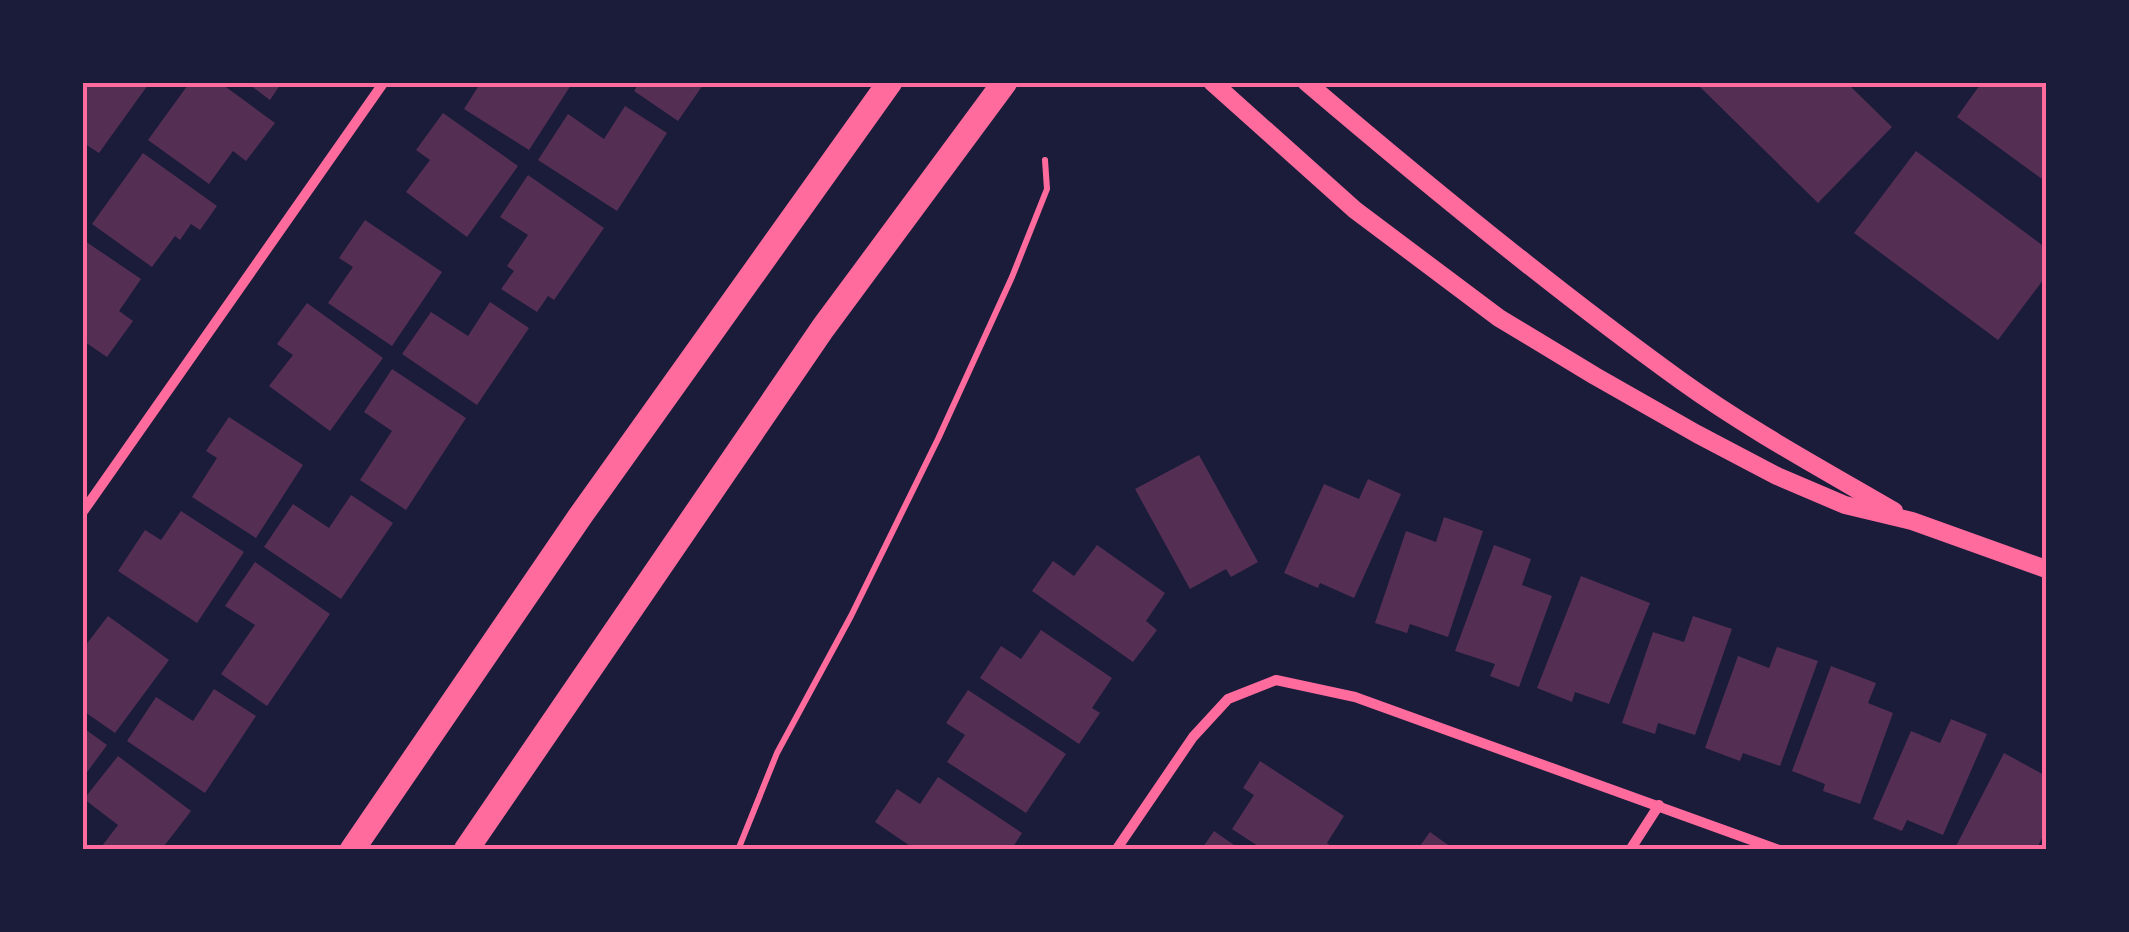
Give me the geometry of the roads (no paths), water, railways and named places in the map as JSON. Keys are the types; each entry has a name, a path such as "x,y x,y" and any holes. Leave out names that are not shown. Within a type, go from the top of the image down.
{"main road":[{"path":"352,850 581,514 890,82"},
{"path":"466,850 824,328 1005,82"}],"street":[{"path":"82,514 384,82"},
{"path":"1212,82 1356,210 1499,318 1697,434 1776,476 1845,505 1912,521 2046,569"},
{"path":"1306,82 1448,202 1681,381 1772,440 1912,521"},
{"path":"1116,850 1193,737 1228,699 1276,680 1355,697 1779,850"},
{"path":"1630,850 1659,805"}]}
